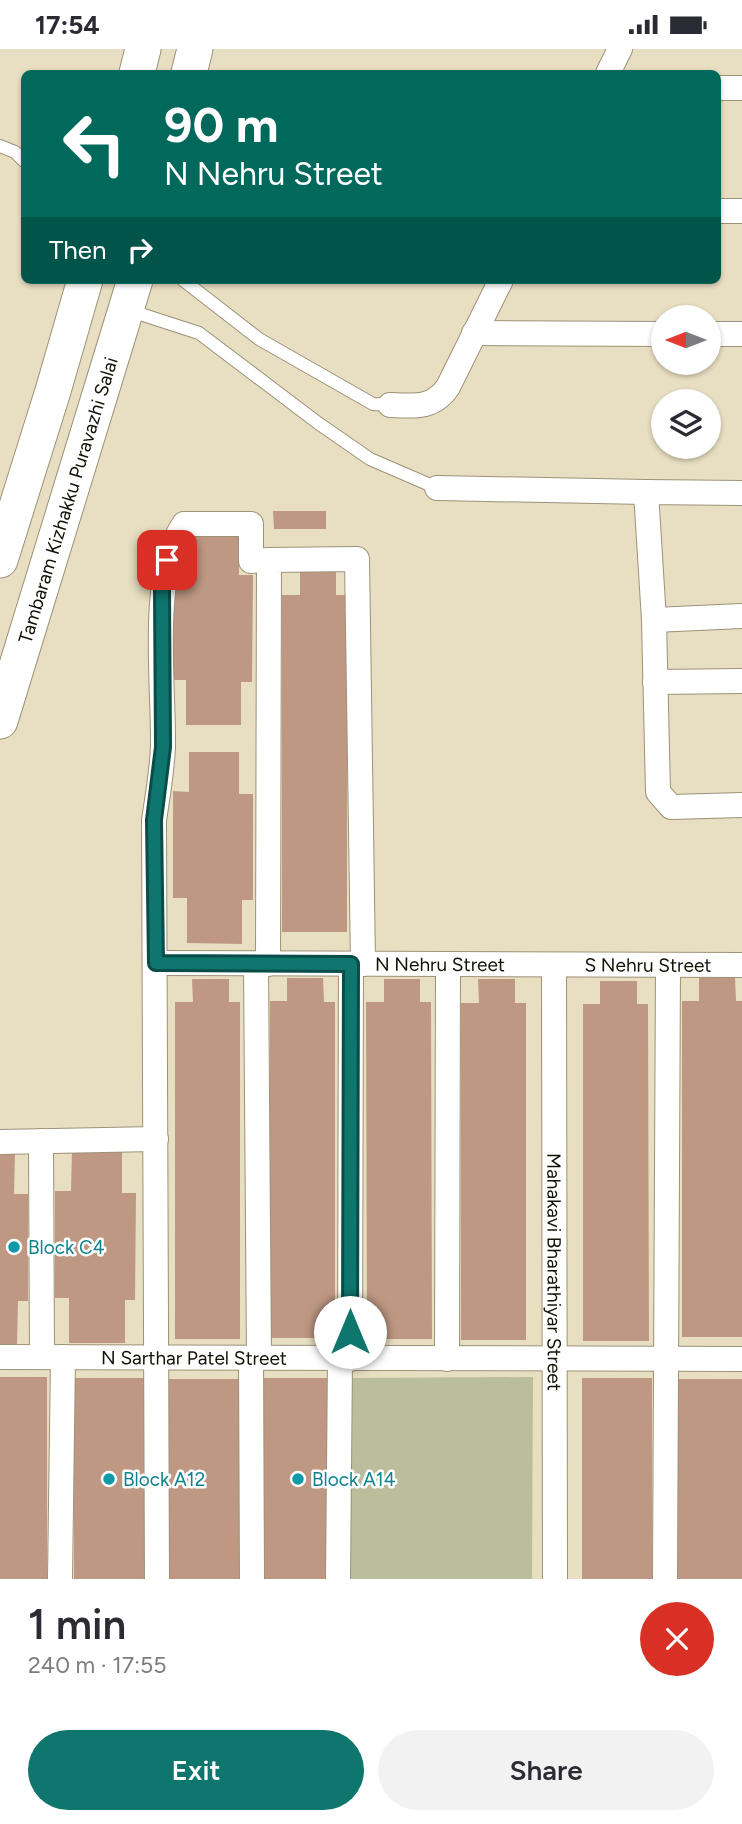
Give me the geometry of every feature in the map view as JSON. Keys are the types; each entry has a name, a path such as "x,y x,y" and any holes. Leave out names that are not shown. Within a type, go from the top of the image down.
{"main road":[{"path":"138,70 143,49"},
{"path":"190,70 195,49"},
{"path":"0,560 84,284"},
{"name":"Tambaram Kizhakku Puravazhi Salai","path":"0,721 131,295"}],"street":[{"path":"610,70 620,49"},
{"path":"721,88 742,88"},
{"path":"721,211 742,211"},
{"path":"390,405 425,405 439,400 499,284"},
{"path":"474,333 651,334"},
{"path":"721,334 742,334"},
{"path":"437,488 742,493"},
{"path":"646,492 654,620 658,792 671,807 685,809 742,806"},
{"path":"157,1579 154,820 163,747 162,590 167,560 184,524 251,524 251,561 357,559 357,964 338,1579"},
{"path":"251,1579 269,560"},
{"path":"654,620 742,616"},
{"path":"654,683 742,681"},
{"name":"N Nehru Street","path":"156,963 554,966"},
{"path":"447,1359 448,965"},
{"name":"S Nehru Street","path":"554,966 742,965"},
{"name":"Mahakavi Bharathiyar Street","path":"554,966 555,1579"},
{"path":"666,1579 668,966"},
{"path":"0,1142 156,1139"},
{"path":"41,1141 60,1579"},
{"name":"N Sarthar Patel Street","path":"0,1357 742,1359"}],"lane":[{"path":"0,146 15,152 21,158"},
{"path":"188,284 259,339 373,404 390,405"},
{"path":"131,295 199,333 370,459 437,488"}],"green space":[{"path":"533,1377 532,1579 346,1579 347,1378"}],"building":[{"path":"273,511 326,511 326,529 274,529"},
{"path":"189,534 239,534 239,575 253,575 252,682 241,682 241,725 186,725 186,680 172,680 172,574 188,574"},
{"path":"300,571 336,571 336,595 347,595 347,932 282,932 282,595 300,595"},
{"path":"189,752 239,752 239,794 253,794 253,900 242,900 242,944 187,943 187,898 173,898 173,791 189,792"},
{"path":"735,977 736,1001 742,1001 742,1337 682,1337 682,1001 699,1001 699,978"},
{"path":"287,978 323,978 324,1002 335,1002 335,1338 270,1338 270,1001 287,1001"},
{"path":"192,979 229,979 229,1002 240,1002 240,1339 175,1339 175,1002 193,1002"},
{"path":"384,979 420,979 420,1002 431,1002 432,1339 367,1339 366,1002 384,1002"},
{"path":"478,979 515,979 515,1003 526,1003 526,1340 461,1340 461,1003 479,1003"},
{"path":"600,981 637,981 637,1004 648,1004 649,1341 583,1341 583,1004 600,1004"},
{"path":"72,1151 122,1152 122,1193 136,1193 135,1300 125,1300 125,1343 69,1343 69,1298 55,1298 55,1191 71,1191"},
{"name":"Block C4","path":"0,1153 15,1153 14,1194 28,1194 28,1301 18,1301 17,1344 0,1344"},
{"path":"0,1377 47,1377 47,1579 0,1579"},
{"name":"Block A12","path":"74,1378 144,1378 144,1579 74,1579"},
{"name":"Block A14","path":"263,1378 333,1378 333,1579 263,1579"},
{"path":"582,1378 652,1378 652,1579 582,1579"},
{"path":"169,1379 239,1379 239,1579 169,1579"},
{"path":"674,1379 742,1379 742,1579 674,1579"}],"place":[{"name":"Block C4","path":"14,1247"},
{"name":"Block A12","path":"109,1479"},
{"name":"Block A14","path":"298,1479"}],"route":[{"path":"167,560 162,590 163,747 154,820 156,963 351,964 350,1332"}]}
